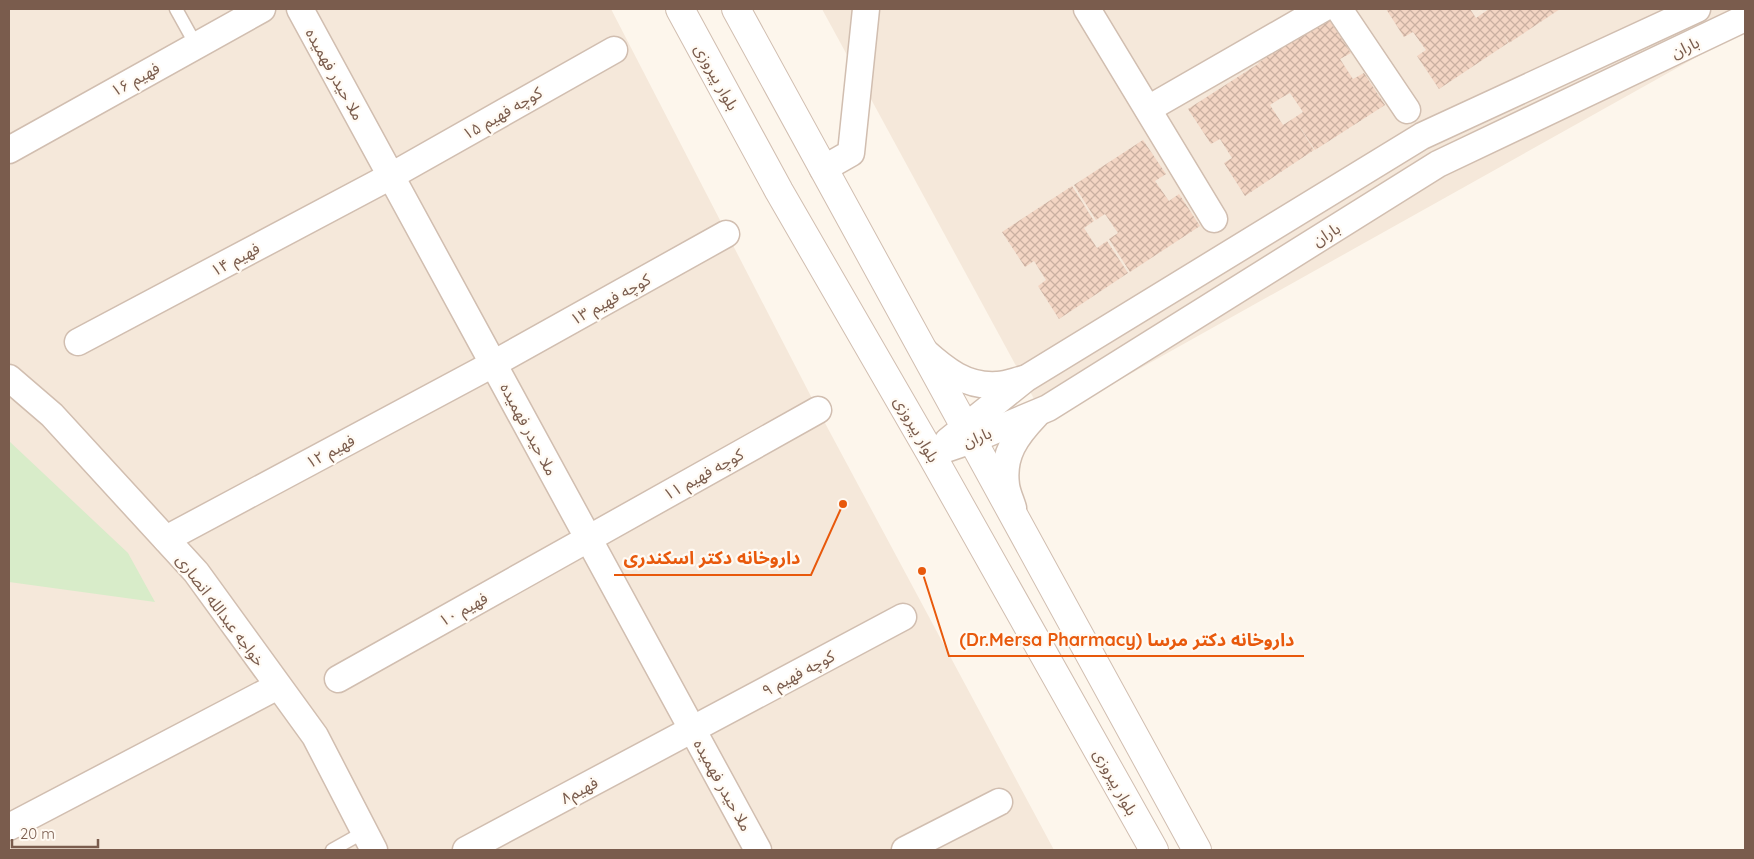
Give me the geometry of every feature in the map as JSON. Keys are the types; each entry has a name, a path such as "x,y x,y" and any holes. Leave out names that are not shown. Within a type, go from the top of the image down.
{"street":[{"name":"فهیم ۱۶","path":"9,150 262,9"},
{"name":"ملا حیدر فهمیده","path":"300,9 758,850"},
{"name":"بلوار پیروزی","path":"680,9 779,191 931,454 1154,850"},
{"path":"736,9 1197,850"},
{"path":"824,169 851,153 866,9"},
{"path":"1087,9 1214,219"},
{"path":"1148,109 1322,9"},
{"path":"1339,9 1407,110"},
{"name":"باران","path":"969,433 1025,379 1422,136 1696,9"},
{"name":"باران","path":"931,454 969,433 1040,411 1438,164 1745,18"},
{"name":"کوچه فهیم ۱۵","path":"391,176 614,50"},
{"name":"فهیم ۱۴","path":"78,342 391,176"},
{"name":"کوچه فهیم ۱۳","path":"493,364 726,234"},
{"path":"923,350 947,372 969,382 996,385 1025,379"},
{"name":"فهیم ۱۲","path":"166,539 493,364"},
{"name":"خواجه عبدالله انصاری","path":"9,378 52,414 196,572 315,736 369,841"},
{"name":"کوچه فهیم ۱۱","path":"588,539 818,410"},
{"path":"1018,523 1006,485 1007,457 1019,433 1040,411"},
{"name":"فهیم ۱۰","path":"338,679 588,539"},
{"name":"کوچه فهیم ۹","path":"692,730 903,617"},
{"path":"9,827 278,686"},
{"name":"فهیم۸","path":"466,850 692,730"},
{"path":"905,850 999,802"}],"lane":[{"path":"176,9 196,45"},
{"path":"332,850 369,841"}],"shaded area":[{"path":"9,9 611,9 818,410 1054,850 9,850"},
{"path":"822,9 1745,9 1745,30 1046,421"}],"green space":[{"path":"9,441 128,553 155,602 9,582"}],"building":[{"path":"1386,9 1470,9 1476,18 1489,9 1560,9 1509,43 1504,35 1508,43 1439,89 1417,56 1426,50 1413,32 1404,37"},
{"path":"1328,18 1351,53 1340,59 1353,79 1364,73 1385,105 1315,150 1294,118 1314,150 1245,196 1224,163 1232,158 1220,139 1211,144 1188,109 1258,64 1263,71 1258,63","holes":["1290,93 1303,112 1283,125 1270,105"]},
{"path":"1143,140 1166,174 1155,181 1169,201 1179,194 1200,226 1130,272 1109,239 1118,233 1105,214 1096,220 1074,185"},
{"path":"1072,186 1094,221 1084,228 1097,248 1107,241 1128,273 1059,319 1038,286 1046,280 1034,261 1025,267 1002,232"}],"place":[{"name":"داروخانه دکتر اسکندری","path":"843,504"},
{"name":"(Dr.Mersa Pharmacy) داروخانه دکتر مرسا","path":"922,571"}]}
